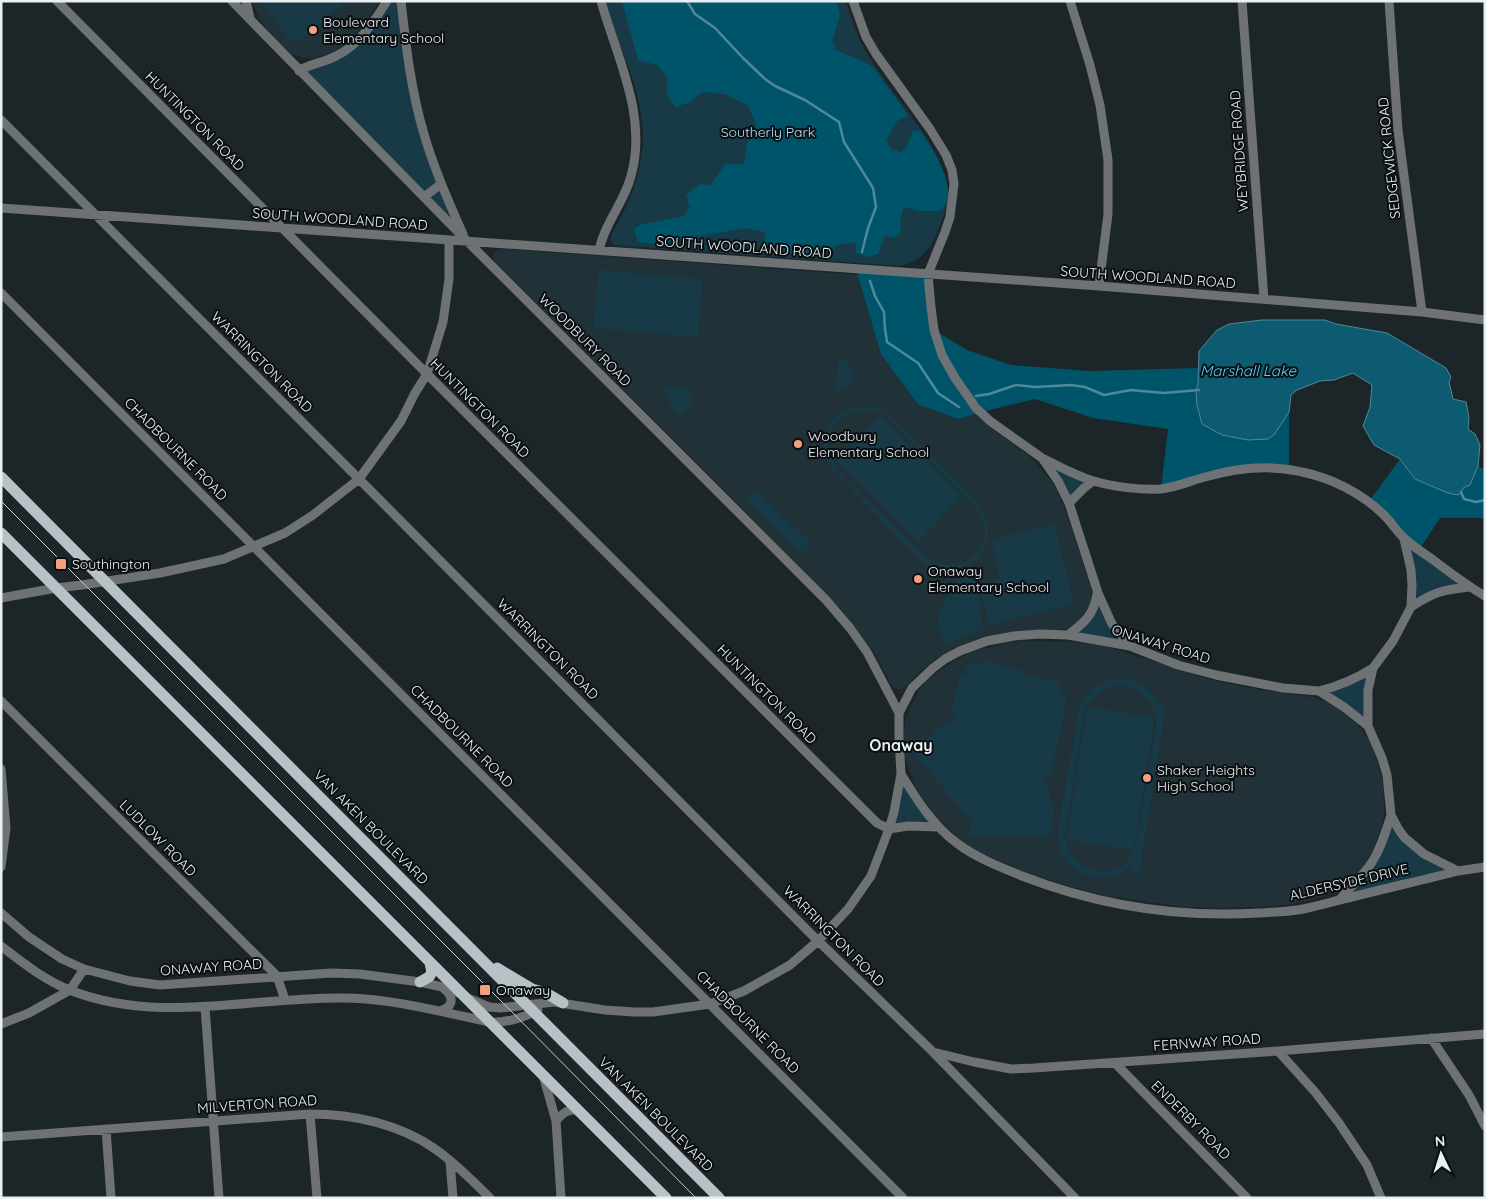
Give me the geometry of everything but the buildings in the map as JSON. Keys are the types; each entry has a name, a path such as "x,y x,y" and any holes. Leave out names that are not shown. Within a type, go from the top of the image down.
{"main road":[{"name":"VAN AKEN BOULEVARD","path":"1,477 719,1198"},
{"path":"1,532 666,1198"},
{"path":"484,962 532,989 546,993 559,1003"},
{"path":"420,982 429,977 432,972 430,963"}],"street":[{"name":"HUNTINGTON ROAD","path":"57,1 877,823 889,829"},
{"name":"WOODBURY ROAD","path":"232,1 466,241 826,600 850,628 867,652 899,713"},
{"path":"246,1 250,19"},
{"path":"299,71 308,65 332,58 346,50 364,33 387,1"},
{"path":"401,1 415,98 424,133 441,184 466,241"},
{"path":"599,250 605,229 621,200 631,176 636,136 631,98 601,1"},
{"path":"853,1 866,37 930,129 952,170 954,184 950,217 946,232 928,274 931,306 934,330 942,354 955,378 976,408 990,421 1042,458 1093,481 1143,489 1161,489 1179,486 1204,477 1234,470 1252,468 1289,469 1328,479 1351,492 1384,515 1404,538 1469,587 1485,596"},
{"path":"1070,1 1100,104 1108,160 1108,214 1099,286"},
{"name":"WEYBRIDGE ROAD","path":"1242,1 1264,299"},
{"name":"SEDGEWICK ROAD","path":"1390,1 1398,130 1422,312"},
{"name":"WARRINGTON ROAD","path":"1,120 932,1052 1075,1198"},
{"path":"424,197 441,184"},
{"name":"SOUTH WOODLAND ROAD","path":"1,208 1099,286 1422,312 1485,320"},
{"path":"1,598 160,573 224,558 285,533 313,516 360,479 401,421 427,374 442,322 449,279 449,240"},
{"name":"CHADBOURNE ROAD","path":"1,293 903,1198"},
{"path":"1042,458 1058,481 1069,503 1098,593 1112,624 1130,646"},
{"path":"1069,503 1093,481"},
{"path":"1368,726 1368,690 1373,668 1393,641 1411,606 1411,570 1404,538"},
{"path":"1411,606 1436,593 1469,587"},
{"path":"1068,635 1091,614 1096,604 1098,593"},
{"name":"ONAWAY ROAD","path":"1,914 29,937 62,959 84,970 130,982 160,985 340,973 442,986 460,993 474,1002 500,1008 531,1009 559,1003 634,1012 710,1004 744,991 790,965 848,909 871,876 894,812 901,774 899,713 912,688 945,660 960,651 987,641 1014,636 1040,634 1068,635 1130,646 1178,665 1216,675 1283,688 1319,690"},
{"path":"1319,690 1335,687 1350,681 1373,668"},
{"path":"1319,690 1368,726 1378,746 1387,775 1391,815 1386,832 1372,862 1363,875 1339,900"},
{"name":"LUDLOW ROAD","path":"1,701 5,709 277,976 285,1000"},
{"path":"1,769 6,828 1,867"},
{"name":"ALDERSYDE DRIVE","path":"901,774 937,827 978,857 1040,883 1086,897 1131,906 1202,913 1243,914 1295,910 1458,871 1485,867"},
{"path":"1391,815 1399,830 1415,847 1438,862 1458,871"},
{"path":"889,829 908,826 937,827"},
{"name":"ONAWAY ROAD","path":"1,946 27,966 70,990 96,999 147,1008 205,1007 285,1000 348,998 390,1002 489,1022 508,1021 531,1009"},
{"path":"1,1024 29,1013 70,990 84,970"},
{"path":"440,1011 447,1009 451,1004 448,991 442,986"},
{"path":"205,1007 219,1198"},
{"name":"FERNWAY ROAD","path":"932,1052 1011,1069 1278,1051 1485,1034"},
{"path":"1431,1038 1469,1095 1485,1126"},
{"path":"1278,1051 1315,1092 1340,1124 1367,1165 1381,1198"},
{"name":"ENDERBY ROAD","path":"1115,1063 1247,1198"},
{"path":"543,1075 556,1121 561,1198"},
{"path":"556,1121 562,1113 568,1110 578,1110"},
{"path":"310,1114 317,1198"},
{"name":"MILVERTON ROAD","path":"1,1137 310,1114 346,1116 386,1125 410,1134 436,1149 490,1198"},
{"path":"106,1129 112,1198"},
{"path":"450,1162 453,1198"}],"shaded area":[{"name":"Boulevard Elementary School","path":"251,1 380,1 362,27 341,48 314,58 306,58 291,54 278,43 261,21"},
{"path":"501,249 914,279 956,392 976,415 1029,456 1057,490 1091,588 1089,609 1074,625 1066,629 992,636 975,641 937,658 903,689 895,688 891,685 875,653 845,614 706,472 494,261 494,253"},
{"name":"Shaker Heights High School","path":"1022,641 1073,642 1108,647 1212,680 1260,690 1312,697 1334,705 1357,724 1371,742 1377,757 1383,785 1384,812 1382,826 1373,850 1360,870 1352,878 1343,886 1321,897 1293,904 1222,908 1184,907 1107,896 1019,870 974,849 936,817 916,787 904,756 906,718 919,690 947,665 973,651"}],"green space":[{"path":"262,1 340,1 343,6 298,41 289,40"},
{"path":"387,1 401,1 424,133 467,241 299,71 346,50"},
{"name":"Southerly Park","path":"606,1 846,1 864,49 928,142 938,158 945,175 948,190 946,207 932,243 916,260 898,266 613,245 611,241 612,234 629,201 638,173 643,133 641,114 632,76"},
{"name":"Southerly Park","path":"622,1 837,1 840,16 832,41 836,50 867,63 875,70 908,115 896,122 886,141 892,150 901,152 907,146 913,131 920,130 936,155 945,177 948,197 945,206 939,211 919,211 904,207 900,222 901,232 894,238 885,235 878,254 867,257 856,253 856,242 832,247 819,254 760,251 765,238 765,232 745,228 655,244 638,242 634,229 640,225 684,216 690,207 686,195 700,184 711,185 725,164 744,164 747,143 758,131 749,106 725,94 702,92 690,102 676,107 667,95 667,77 657,65 638,60"},
{"path":"856,269 928,274 934,330 967,350 1011,365 1090,371 1198,368 1196,390 1274,435 1289,412 1289,469 1273,467 1161,489 1168,429 1093,418 1035,399 958,419 918,404 881,354"},
{"path":"599,270 703,279 698,337 593,328"},
{"path":"838,360 844,360 848,363 856,379 851,386 836,392"},
{"path":"664,387 689,388 692,393 690,396 693,403 681,416 667,399"},
{"path":"864,406 879,409 889,415 979,505 985,515 988,536 983,550 974,561 962,568 951,570 934,568 924,563 831,468 825,455 824,447 828,425 841,412 850,408","holes":["863,410 877,411 886,416 978,510 984,524 985,536 982,546 968,560 948,565 937,563 927,558 839,472 829,451 830,433 835,425 851,413"]},
{"path":"880,416 962,497 918,542 837,461"},
{"path":"1042,458 1093,481 1069,503"},
{"path":"1400,459 1415,479 1461,493 1463,488 1470,485 1478,466 1485,470 1485,518 1440,518 1419,550 1368,503"},
{"path":"756,489 812,544 803,553 747,498"},
{"path":"1055,524 1074,604 990,625 979,585 1000,579 992,544 994,539"},
{"path":"1404,538 1469,587 1446,590 1411,607"},
{"path":"974,570 981,602 980,610 984,629 947,644 936,626 944,604 950,588 959,576 967,571"},
{"path":"1098,593 1130,646 1068,635 1081,626"},
{"path":"982,660 1022,670 1022,674 1060,683 1061,692 1067,693 1061,733 1051,776 1044,775 1054,809 1051,833 1046,837 1010,835 969,836 971,821 911,751 950,720 953,723 955,716 951,715 960,674 964,675 966,666 972,662 980,664"},
{"path":"1373,668 1368,726 1319,691"},
{"path":"1121,678 1138,683 1148,689 1159,703 1166,705 1139,875 1132,874 1133,865 1121,873 1108,877 1095,877 1083,874 1072,867 1064,857 1059,845 1058,830 1079,707 1086,695 1096,686","holes":["1117,686 1139,692 1150,703 1156,725 1135,849 1127,861 1117,868 1106,871 1095,870 1084,866 1075,858 1068,848 1065,834 1085,711 1090,701 1102,691"]},
{"path":"1089,707 1154,718 1133,850 1067,840 1086,713"},
{"path":"901,774 937,827 889,829"},
{"path":"1391,815 1405,838 1458,871 1339,900 1363,875"}],"water":[{"name":"Marshall Lake","path":"1262,320 1325,320 1336,324 1387,333 1446,368 1451,377 1449,382 1453,399 1466,402 1469,418 1468,429 1475,434 1480,445 1478,466 1470,485 1463,488 1458,495 1448,493 1415,479 1400,459 1374,445 1363,426 1370,407 1372,385 1353,373 1334,380 1320,381 1297,390 1291,395 1289,412 1274,435 1268,439 1248,440 1222,435 1202,424 1197,405 1196,390 1198,384 1199,351 1217,330 1229,324"}],"waterway":[{"path":"687,1 695,14 715,28 765,79 775,86 805,100 839,122 844,142 873,188 876,207 862,252"},
{"path":"870,281 875,296 884,312 887,342 918,363 938,393 959,407"},
{"path":"976,396 989,394 1016,385 1035,387 1071,385 1085,387 1104,395 1131,390 1164,393 1199,390"},
{"path":"1461,492 1464,499 1476,502 1485,500"}],"tram line":[{"path":"1,501 696,1198"}],"place":[{"name":"Boulevard Elementary School","path":"313,30"},
{"name":"Woodbury Elementary School","path":"798,444"},
{"name":"Southington","path":"61,564"},
{"name":"Onaway Elementary School","path":"918,579"},
{"name":"Shaker Heights High School","path":"1147,778"},
{"name":"Onaway","path":"485,990"}],"district":[{"name":"Onaway","path":"901,745"}]}
